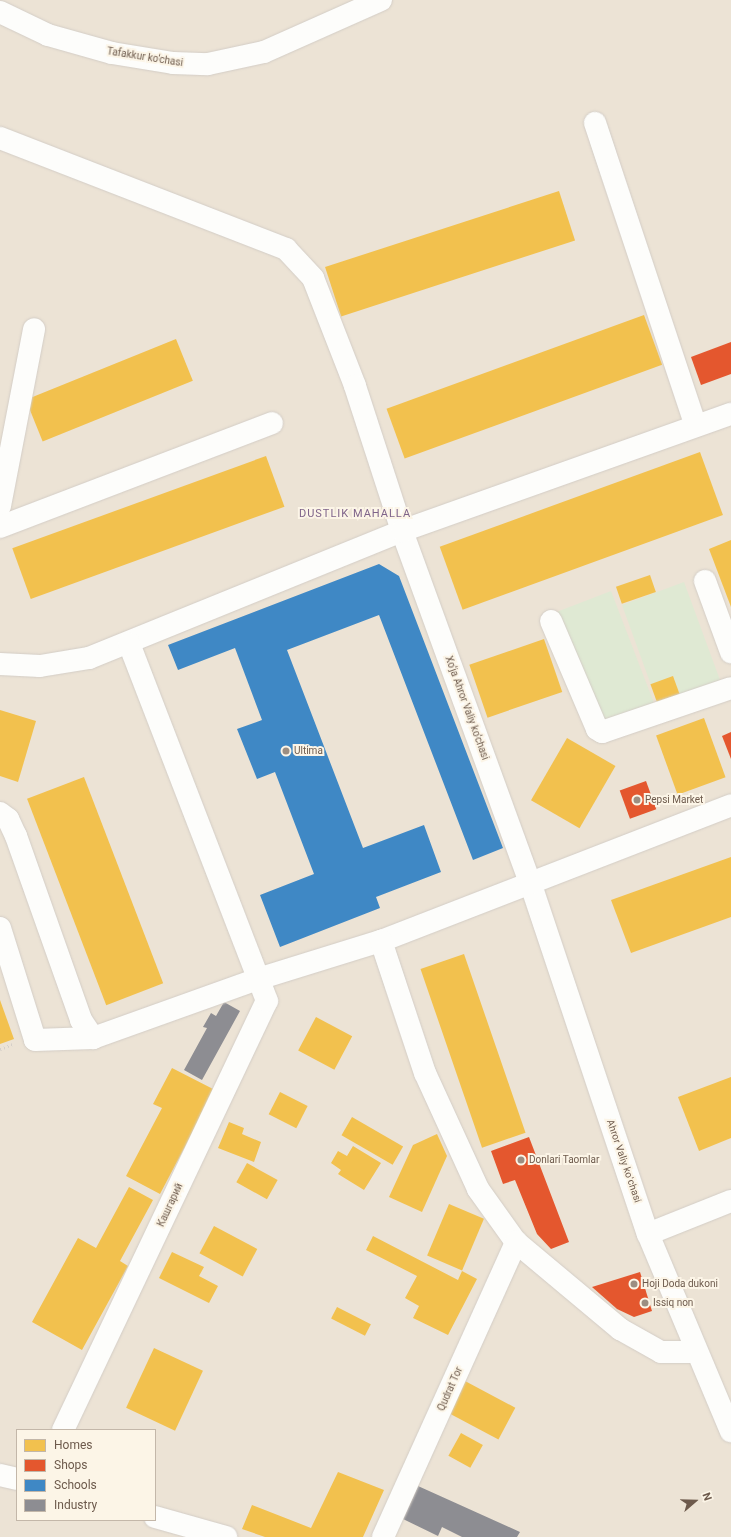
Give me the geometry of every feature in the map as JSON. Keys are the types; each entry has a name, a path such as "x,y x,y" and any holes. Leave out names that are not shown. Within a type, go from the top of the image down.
{"street":[{"name":"Tafakkur ko‘chasi","path":"0,12 48,35 112,53 173,63 208,64 264,52 381,0"},
{"path":"595,123 696,426"},
{"name":"Xo‘ja Ahror Valiy ko‘chasi","path":"0,138 286,249 313,278 355,386 402,531 531,885"},
{"path":"0,506 34,329"},
{"path":"0,664 40,666 89,658 129,644 402,531 696,426 731,415"},
{"path":"0,527 272,423"},
{"path":"705,581 731,652"},
{"path":"551,621 597,729 602,732 731,688"},
{"name":"Кашгарий","path":"63,1429 266,1001 129,644"},
{"path":"0,928 35,1040 93,1038 258,979 381,941 531,885 731,805"},
{"path":"0,813 8,819 16,836 82,1020 93,1038"},
{"name":"Ahror Valiy koʻchasi","path":"531,885 648,1234 731,1431"},
{"path":"381,941 425,1073 478,1189 516,1242 620,1329 661,1352 697,1352"},
{"path":"648,1234 731,1201"},
{"name":"Qudrat Tor","path":"383,1537 516,1242"},
{"path":"0,1475 16,1479"},
{"path":"156,1517 226,1537"}],"shaded area":[{"path":"0,0 731,0 731,1537 0,1537"}],"green space":[{"path":"684,582 720,680 680,695 673,676 651,685 622,605"},
{"path":"611,591 655,705 602,725 558,611"}],"building: Homes":[{"path":"559,191 575,240 341,316 325,267"},
{"path":"644,315 662,365 405,459 387,409"},
{"path":"176,339 193,381 43,441 26,400"},
{"path":"700,452 723,515 463,610 440,547"},
{"path":"266,456 284,507 31,599 12,548"},
{"path":"731,540 731,607 709,549"},
{"path":"650,575 656,592 622,604 616,587"},
{"path":"544,639 562,692 488,718 469,665"},
{"path":"673,676 680,695 657,703 650,684"},
{"path":"0,710 36,721 18,782 0,776"},
{"path":"704,718 726,777 678,795 656,735"},
{"path":"567,738 615,766 579,828 531,800"},
{"path":"84,777 163,983 106,1005 27,799"},
{"path":"731,857 731,917 631,953 611,900"},
{"path":"464,954 526,1133 482,1148 421,969"},
{"path":"0,1000 14,1039 0,1044"},
{"path":"316,1017 352,1036 334,1070 298,1051"},
{"path":"172,1068 215,1090 160,1194 126,1176 162,1108 153,1104"},
{"path":"731,1077 731,1138 699,1151 678,1097"},
{"path":"280,1092 308,1106 296,1128 269,1114"},
{"path":"352,1117 403,1146 393,1165 342,1135"},
{"path":"229,1122 244,1128 242,1134 261,1142 254,1162 218,1148"},
{"path":"437,1134 447,1156 422,1212 389,1197 413,1145"},
{"path":"353,1146 381,1163 364,1190 338,1174 341,1170 331,1163 338,1151 347,1156"},
{"path":"247,1163 278,1180 267,1199 236,1182"},
{"path":"129,1187 153,1200 120,1261 128,1266 82,1350 32,1322 78,1238 96,1248"},
{"path":"449,1204 484,1219 462,1270 427,1256"},
{"path":"214,1226 257,1249 243,1276 199,1253"},
{"path":"373,1236 458,1280 462,1271 477,1279 448,1335 413,1318 419,1306 405,1298 417,1276 366,1250"},
{"path":"172,1252 204,1267 199,1276 218,1286 209,1303 159,1278"},
{"path":"337,1307 371,1324 365,1336 331,1319"},
{"path":"154,1348 203,1371 175,1431 126,1408"},
{"path":"465,1381 515,1408 498,1440 448,1413"},
{"path":"461,1433 483,1445 470,1468 448,1456"},
{"path":"338,1472 384,1490 363,1537 265,1537 242,1529 252,1505 311,1528"}],"building: Shops":[{"path":"731,342 731,374 701,385 691,357"},
{"path":"731,732 731,759 722,736"},
{"name":"Pepsi Market","path":"646,781 656,809 630,819 620,791"},
{"path":"529,1137 569,1242 551,1249 537,1234 515,1180 503,1184 491,1151"},
{"path":"640,1272 652,1311 634,1317 617,1309 592,1287"}],"building: Schools":[{"name":"Ultima","path":"379,564 399,576 503,848 473,860 379,615 287,650 363,848 424,825 441,872 376,897 380,908 280,947 260,895 314,874 275,772 257,779 237,729 262,720 235,648 178,670 168,645"}],"building: Industry":[{"path":"224,1002 240,1011 202,1080 184,1070 207,1028 203,1027 211,1013 216,1016"},
{"path":"418,1486 520,1532 517,1537 462,1537 442,1527 438,1536 403,1519"}],"place":[{"name":"Ultima","path":"286,751"},
{"name":"Pepsi Market","path":"637,800"},
{"name":"Donlari Taomlar","path":"521,1160"},
{"name":"Hoji Doda dukoni","path":"634,1284"},
{"name":"Issiq non","path":"645,1303"}],"district":[{"name":"DUSTLIK MAHALLA","path":"355,514"}]}
